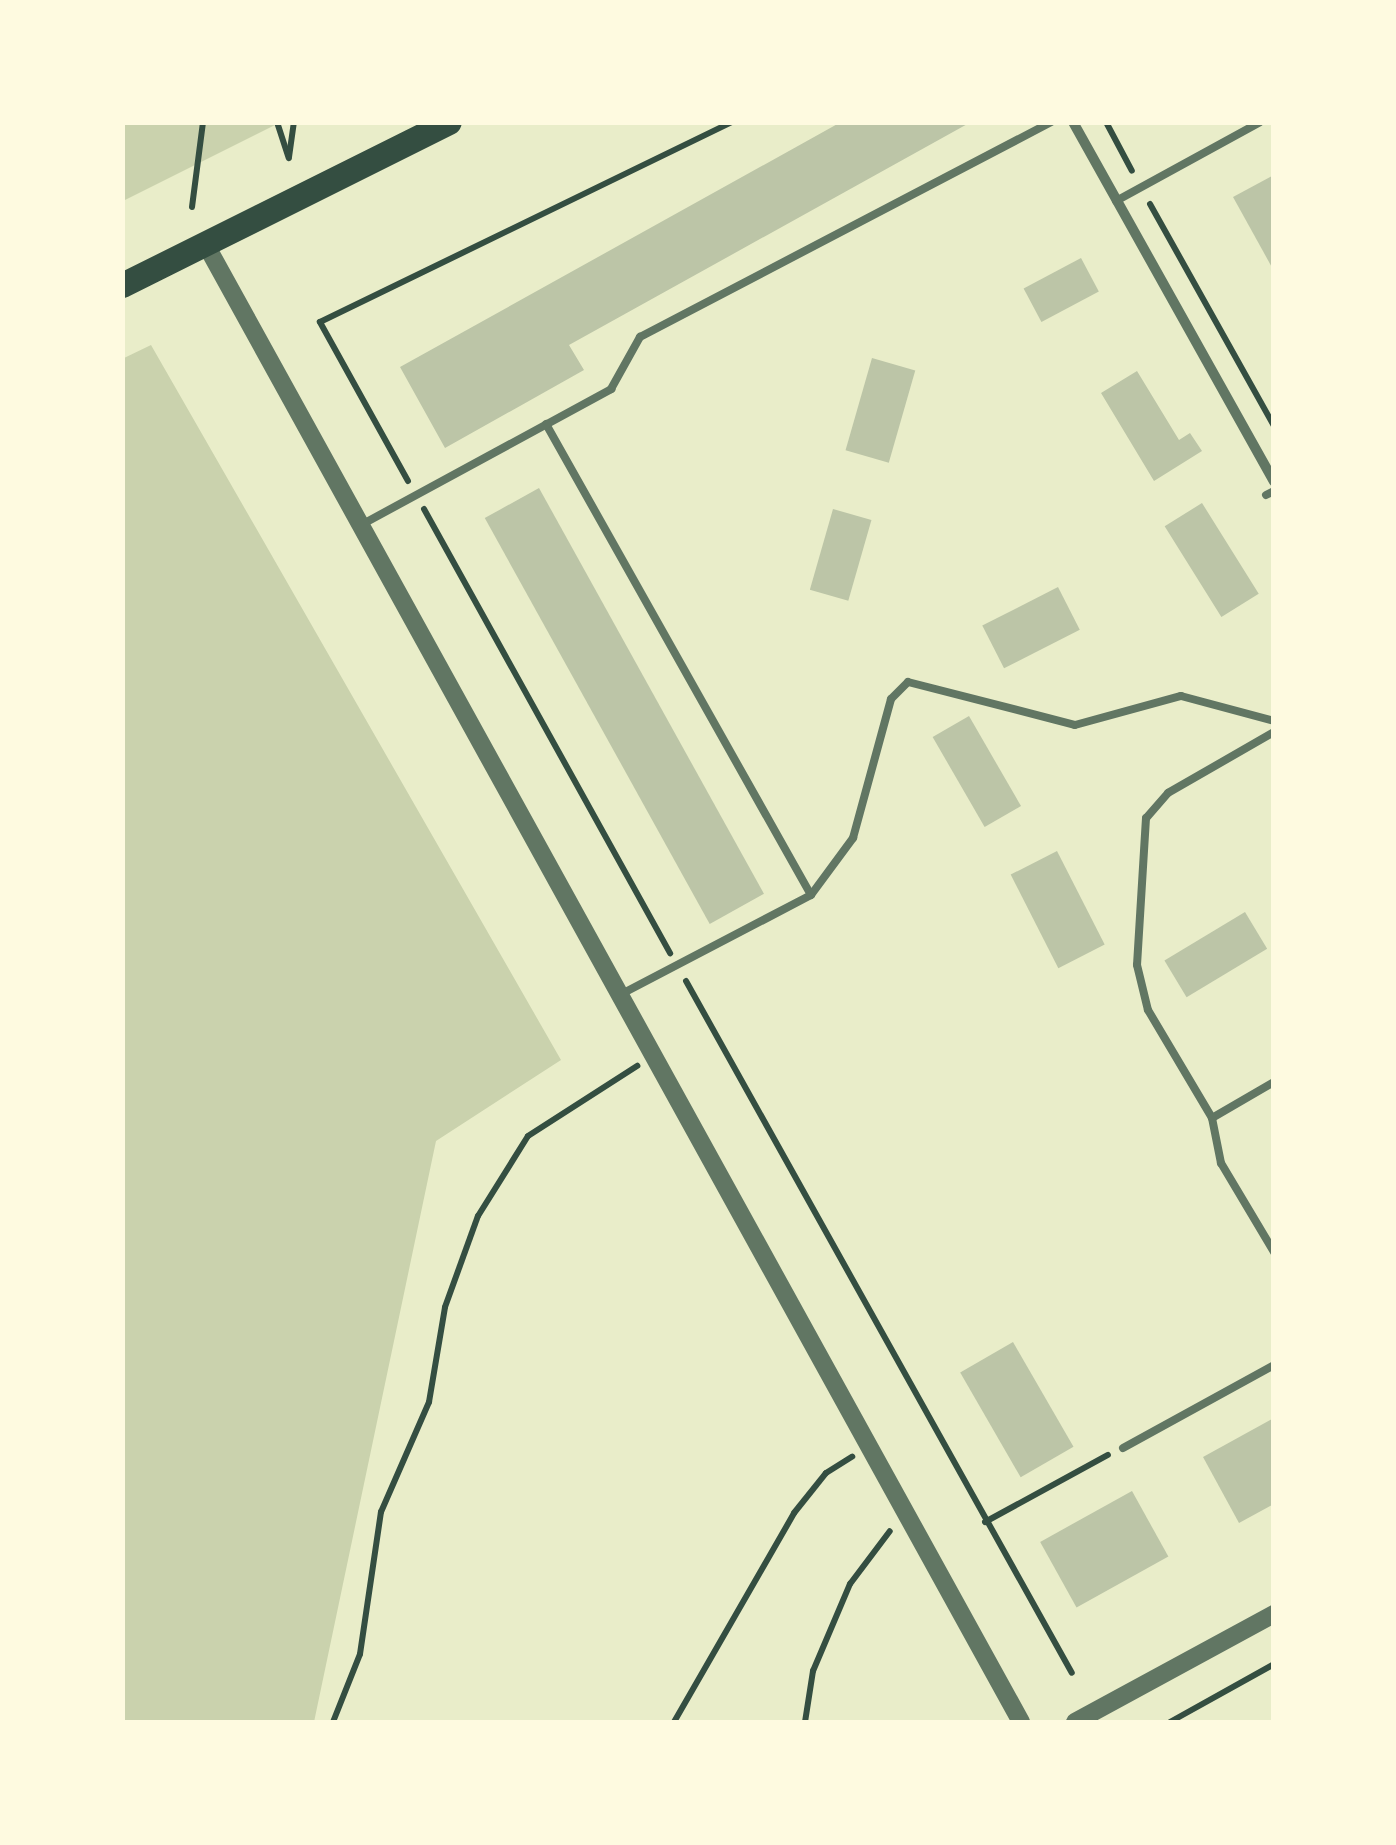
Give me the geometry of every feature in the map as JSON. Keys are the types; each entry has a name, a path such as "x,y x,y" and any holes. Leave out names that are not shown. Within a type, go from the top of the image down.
{"main road":[{"path":"122,285 449,122"}],"street":[{"path":"1073,122 1274,482"},
{"path":"205,243 1021,1722"},
{"path":"1075,1722 1274,1614"}],"lane":[{"path":"361,525 612,388 640,336 1051,122"},
{"path":"1116,201 1260,122"},
{"path":"546,424 810,895"},
{"path":"620,996 810,895 854,838 891,698 908,682 1075,725 1182,696 1274,721"},
{"path":"1274,732 1168,793 1142,832 1138,988 1212,1118 1221,1163 1274,1252"},
{"path":"1212,1118 1274,1082"},
{"path":"1122,1448 1274,1366"}],"path":[{"path":"192,207 203,122"},
{"path":"277,122 289,158 294,122"},
{"path":"731,122 320,322 1072,1673"},
{"path":"1106,122 1274,426"},
{"path":"333,1722 360,1654 380,1512 428,1402 445,1307 478,1216 528,1136 653,1055"},
{"path":"674,1722 794,1514 826,1473 868,1446"},
{"path":"985,1522 1122,1448"},
{"path":"805,1722 813,1670 850,1584 881,1538 908,1518"},
{"path":"1170,1722 1274,1664"}],"green space":[{"path":"123,123 279,123 123,201"},
{"path":"151,345 561,1060 436,1141 314,1722 123,1722 122,359"}],"building":[{"path":"841,122 971,122 569,345 584,370 445,448 400,367"},
{"path":"1274,175 1274,271 1233,197"},
{"path":"1081,258 1099,292 1041,322 1024,289"},
{"path":"872,358 915,370 889,463 846,450"},
{"path":"1137,371 1179,440 1190,433 1202,451 1154,481 1101,393"},
{"path":"539,488 764,894 710,924 485,518"},
{"path":"1202,503 1259,594 1221,617 1165,526"},
{"path":"833,509 871,520 848,601 810,590"},
{"path":"1058,587 1080,630 1004,668 982,626"},
{"path":"969,716 1021,806 985,827 933,737"},
{"path":"1057,851 1105,945 1058,968 1011,875"},
{"path":"1245,912 1267,949 1187,997 1164,960"},
{"path":"1013,1342 1074,1447 1021,1477 960,1372"},
{"path":"1274,1418 1274,1504 1239,1523 1203,1457"},
{"path":"1132,1491 1168,1557 1077,1608 1040,1542"}]}
